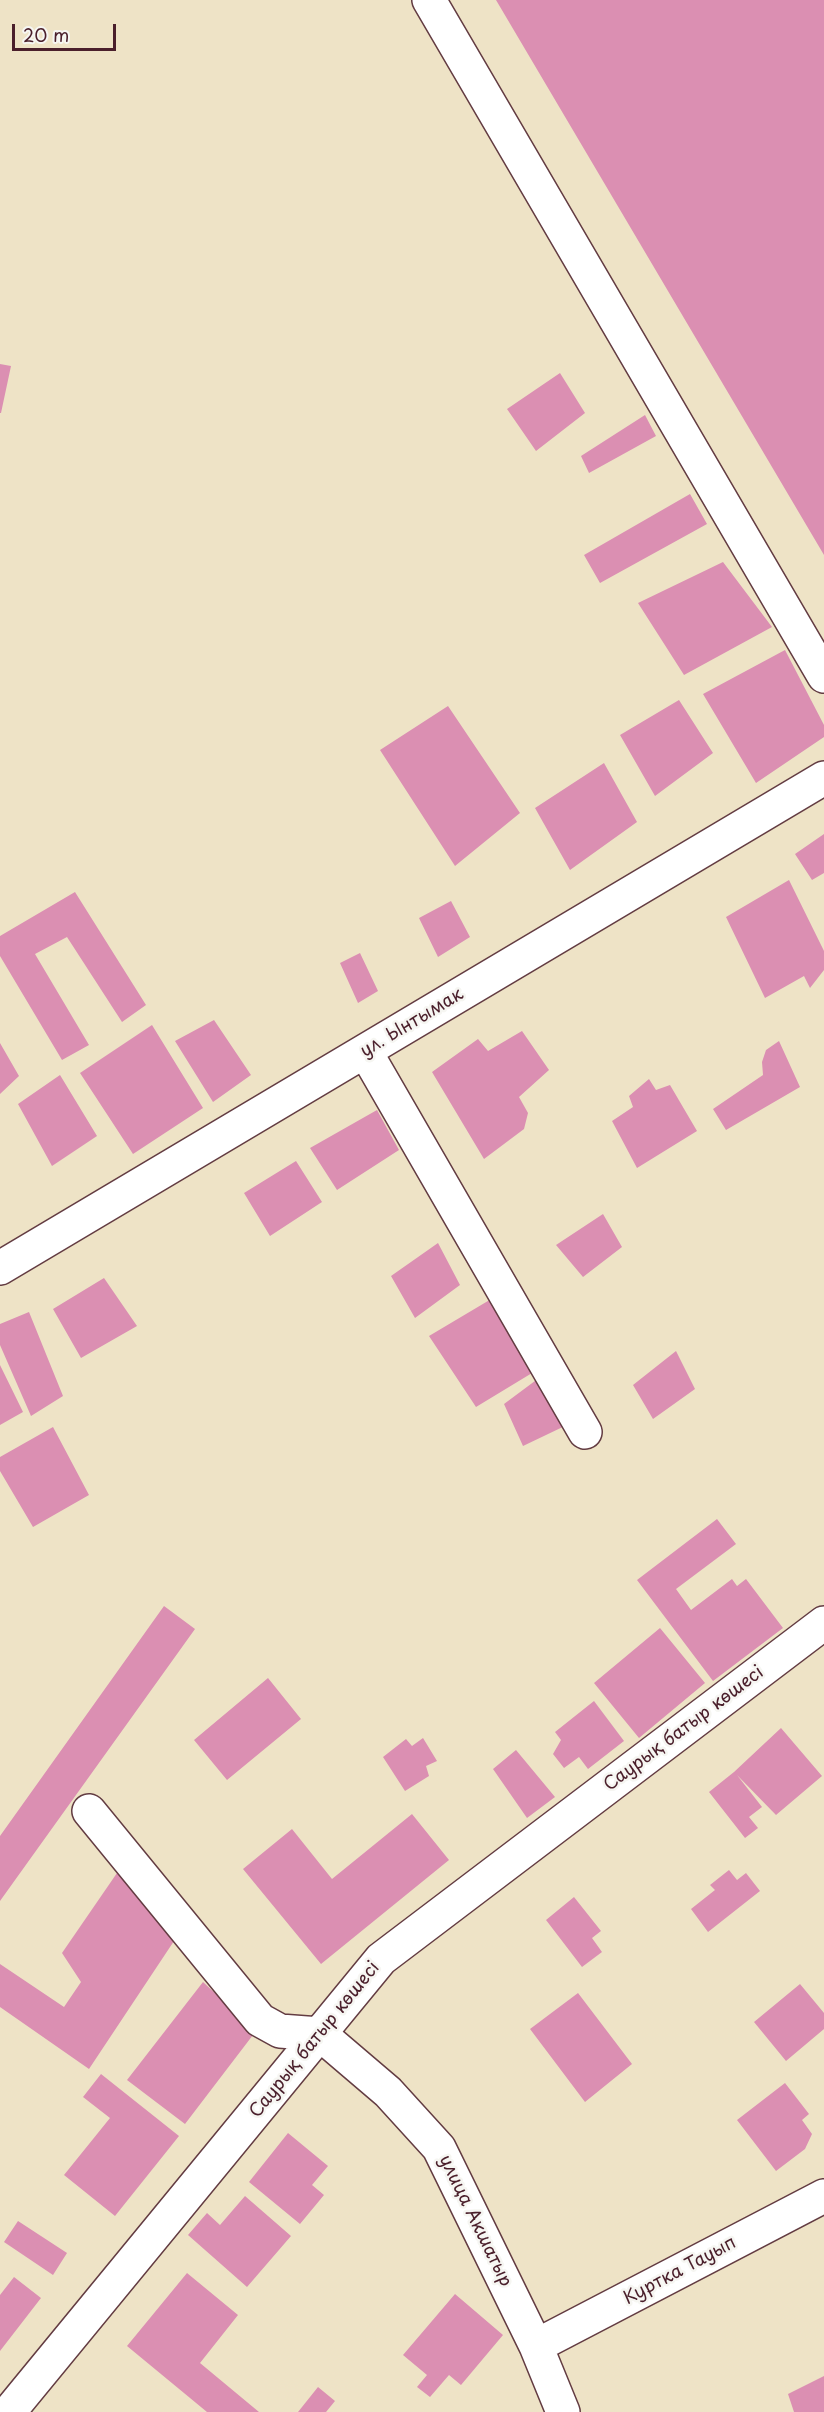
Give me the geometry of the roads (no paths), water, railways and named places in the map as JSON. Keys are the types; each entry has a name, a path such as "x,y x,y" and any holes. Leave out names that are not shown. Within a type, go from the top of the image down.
{"street":[{"path":"429,0 824,676"},
{"name":"ул. Ынтымак","path":"0,1268 824,778"},
{"path":"365,1051 585,1432"},
{"name":"Саурық батыр көшесі","path":"9,2412 381,1959 824,1623"},
{"path":"89,1811 260,2020 280,2031 320,2034"},
{"name":"улица Акшатыр","path":"320,2034 388,2092 439,2148 536,2346 563,2412"},
{"name":"Куртка Тауып","path":"536,2346 824,2196"}]}
